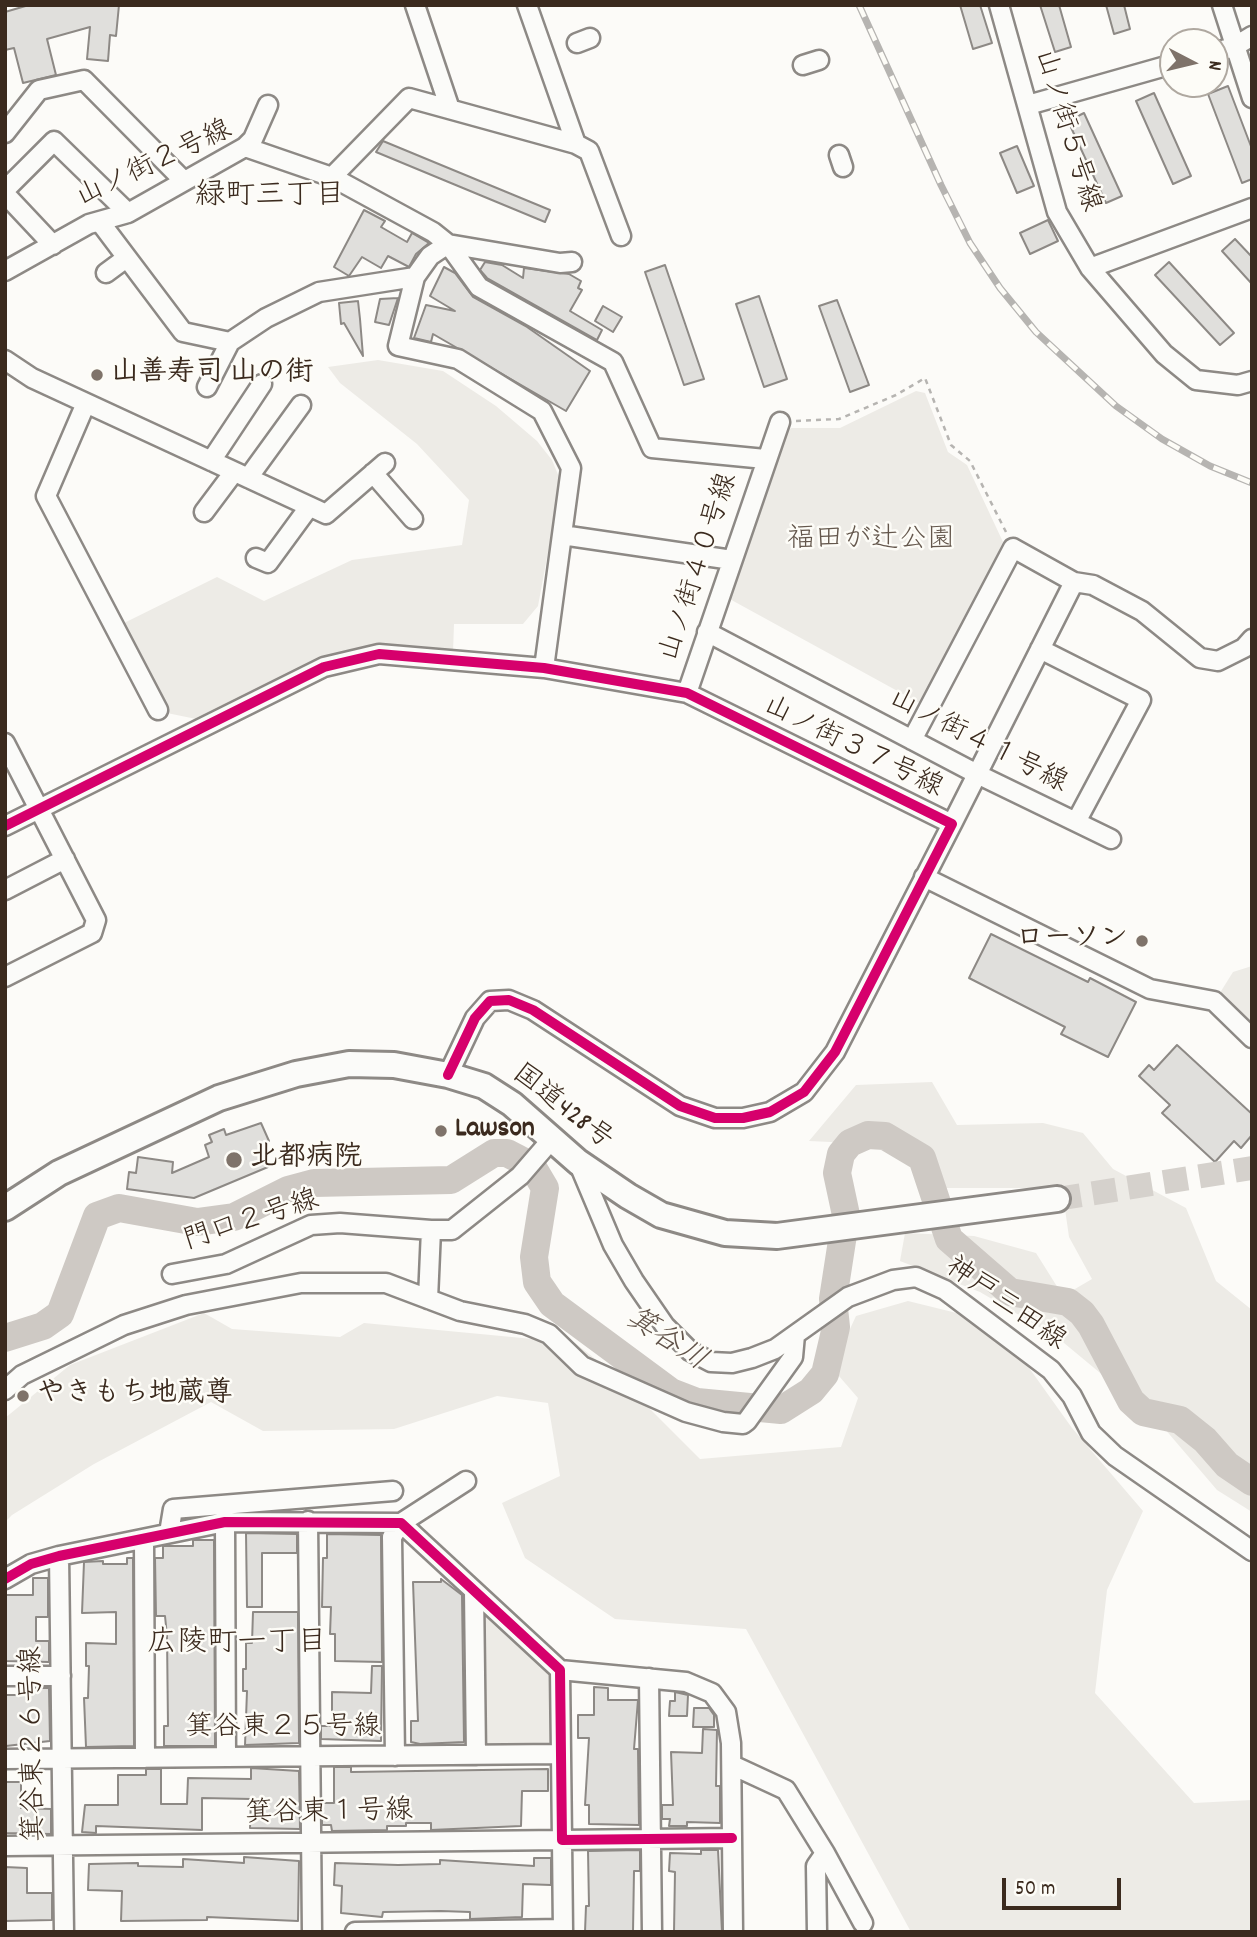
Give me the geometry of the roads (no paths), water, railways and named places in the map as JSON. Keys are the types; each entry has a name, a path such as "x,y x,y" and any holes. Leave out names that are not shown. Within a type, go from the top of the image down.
{"highway":[{"name":"国道428号","path":"5,1208 59,1173 145,1130 253,1086 349,1064 394,1065 448,1075 484,1087 512,1104 545,1146 578,1162 661,1215 725,1234 777,1236 1057,1199"}],"street":[{"path":"415,5 450,109"},
{"path":"527,5 576,144"},
{"name":"山ノ街５号線","path":"999,5 1057,212 1090,268 1164,354 1196,380 1238,385 1252,381"},
{"path":"1222,5 1252,98"},
{"path":"1229,48 1252,36"},
{"path":"1028,105 1159,68"},
{"path":"5,133 39,90 84,80 184,181"},
{"path":"332,177 409,98 576,144 589,151 621,236"},
{"path":"245,147 253,139 268,105"},
{"path":"53,245 5,192 54,141 128,213"},
{"name":"山ノ街２号線","path":"5,271 89,224 128,213 245,147 332,177"},
{"name":"山ノ街４０号線","path":"332,177 433,232 448,244 479,287 613,362 652,448 765,459"},
{"path":"1090,268 1252,208"},
{"path":"100,222 125,259 183,332 230,342"},
{"path":"544,668 571,468 542,411 458,359 398,346 415,277 430,256 448,244 560,263 572,262"},
{"path":"106,273 125,259"},
{"path":"207,387 230,342 266,318 319,292 415,277"},
{"path":"5,360 32,378 326,514 379,468 413,519"},
{"path":"211,461 262,384"},
{"path":"86,403 46,496 158,710"},
{"path":"204,512 241,475 301,405"},
{"name":"山ノ街４０号線","path":"687,693 765,459 780,422"},
{"path":"256,558 268,564 309,507"},
{"path":"562,535 732,560"},
{"path":"912,740 1013,548 1074,582 1093,586 1142,611 1200,658 1218,661 1244,648 1252,639"},
{"name":"山ノ街３７号線","path":"448,1075 475,1018 490,1001 509,1000 533,1010 680,1106 715,1118 743,1118 771,1112 804,1092 835,1052 1074,582"},
{"name":"山ノ街４１号線","path":"708,632 977,774 1076,822 1141,700 1040,649"},
{"name":"山ノ街３７号線","path":"5,826 324,667 347,659 379,654 544,668 687,693 951,824"},
{"path":"5,977 92,933 96,920 8,754"},
{"path":"1076,822 1111,839"},
{"path":"5,890 65,859"},
{"path":"924,877 1150,989 1214,1001 1252,1038"},
{"name":"門口２号線","path":"172,1274 226,1264 311,1225 340,1223 452,1230 520,1176 545,1146"},
{"name":"神戸三田線","path":"578,1162 613,1245 634,1281 665,1326 690,1351 712,1362 732,1363 775,1349 848,1297 893,1280 916,1277 945,1290 1051,1370 1072,1396 1091,1433 1115,1456 1252,1551"},
{"path":"428,1299 431,1230"},
{"path":"5,1390 22,1375 124,1325 186,1305 301,1283 386,1283 460,1311 525,1324 549,1334 582,1366 686,1412 723,1422 743,1424 747,1420 793,1357 795,1335"},
{"path":"395,1756 392,1538 401,1523 466,1481"},
{"path":"169,1533 173,1509 393,1491"},
{"path":"308,1521 312,1932"},
{"path":"225,1522 226,1757"},
{"path":"5,1579 31,1564 59,1556 225,1522 401,1523 561,1671 686,1682 712,1693 726,1712 732,1765 733,1932"},
{"path":"144,1539 145,1758"},
{"name":"箕谷東２６号線","path":"59,1556 64,1932"},
{"path":"474,1591 477,1755"},
{"path":"355,1932 563,1931 561,1671"},
{"path":"5,1676 61,1676"},
{"path":"649,1678 652,1932"},
{"name":"箕谷東２５号線","path":"5,1759 561,1754"},
{"path":"732,1765 786,1790 825,1853 863,1923"},
{"name":"箕谷東１号線","path":"5,1846 312,1840 733,1839"},
{"path":"817,1932 816,1866 825,1853"}],"waterway":[{"name":"箕谷川","path":"5,1338 43,1326 60,1314 97,1216 119,1208 197,1222 234,1217 288,1190 314,1183 451,1180 494,1153 507,1153 532,1166 545,1188 534,1257 537,1282 552,1304 671,1392 697,1402 781,1410 811,1391 825,1374 836,1327 833,1299 846,1215 837,1173 841,1154 850,1143 868,1135 885,1136 922,1158 949,1239 1010,1292 1068,1302 1082,1313 1131,1401 1143,1412 1180,1420 1205,1440 1227,1465 1252,1482"}],"tunnel":[{"path":"1057,1199 1252,1168"}],"railway":[{"path":"859,5 970,243 1000,288 1036,332 1116,406 1162,439 1210,466 1252,483"}],"place":[{"name":"山善寿司 山の街","path":"97,375"},
{"name":"ローソン","path":"1142,941"},
{"name":"Lawson","path":"441,1131"},
{"name":"北都病院","path":"234,1160"},
{"name":"やきもち地蔵尊","path":"23,1396"}],"district":[{"name":"緑町三丁目","path":"270,199"},
{"name":"広陵町一丁目","path":"237,1646"}],"park label":[{"name":"福田が辻公園","path":"871,542"}]}
